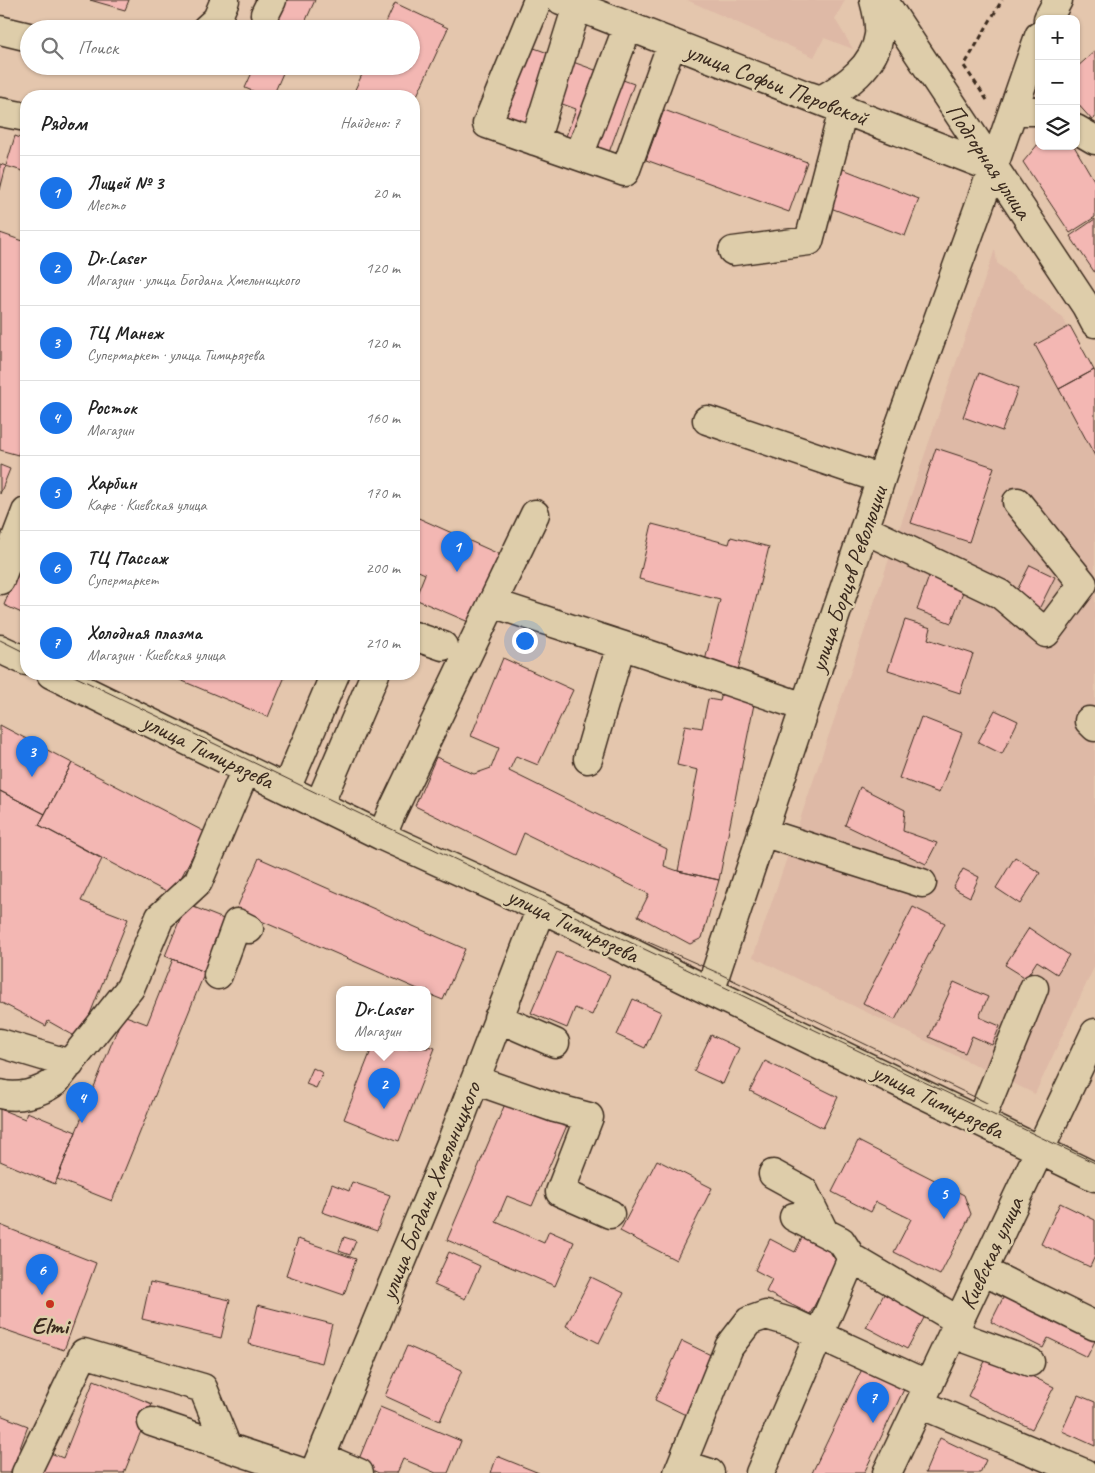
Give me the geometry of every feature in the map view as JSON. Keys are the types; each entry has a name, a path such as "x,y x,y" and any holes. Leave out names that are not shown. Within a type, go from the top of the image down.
{"street":[{"path":"216,20 225,0"},
{"path":"538,0 487,124 625,172 672,43"},
{"path":"809,96 821,100 833,94 851,81 872,57 879,34 874,0"},
{"name":"Подгорная улица","path":"883,0 993,168 1092,310"},
{"path":"1050,15 1058,0"},
{"path":"535,141 569,3"},
{"name":"улица Софьи Перовской","path":"569,3 993,168"},
{"path":"579,156 628,26"},
{"path":"0,30 20,35"},
{"name":"улица Борцов Революции","path":"711,992 762,832 881,479 993,168 1020,117 1035,53"},
{"path":"733,251 809,241 842,110"},
{"path":"0,112 20,115"},
{"path":"1080,131 1095,140"},
{"path":"708,420 881,479"},
{"path":"864,530 1000,594 1046,633 1083,584 1017,502"},
{"path":"382,836 390,814 535,514"},
{"path":"0,580 20,528"},
{"path":"492,603 804,707"},
{"path":"420,638 443,646"},
{"path":"588,759 621,645"},
{"path":"0,648 20,658"},
{"name":"улица Тимирязева","path":"63,680 382,836 541,908 1095,1177"},
{"path":"286,789 331,680"},
{"path":"319,805 372,680"},
{"path":"0,1094 10,1097 20,1096 47,1087 61,1075 130,988 160,918 198,882 246,769"},
{"path":"762,832 922,883"},
{"name":"улица Богдана Хмельницкого","path":"313,1468 418,1225 541,908"},
{"path":"218,975 237,923 249,929"},
{"path":"980,1121 1034,988"},
{"path":"498,1018 555,1042"},
{"path":"0,1043 70,1064"},
{"name":"Киевская улица","path":"887,1473 1093,1044"},
{"path":"475,1080 589,1118 560,1192 610,1214"},
{"path":"774,1174 804,1191 824,1232"},
{"path":"794,1217 841,1241 852,1258 957,1326 967,1339 1030,1362"},
{"path":"760,1473 852,1258"},
{"path":"983,1271 1095,1326"},
{"path":"710,1473 680,1468 729,1347 749,1321 766,1315 793,1323 913,1378 925,1394 1084,1473"},
{"path":"26,1473 84,1353 202,1388 227,1447"},
{"path":"152,1422 227,1447 313,1468 359,1473"}],"path":[{"path":"1002,0 964,66 1020,117"}],"shaded area":[{"path":"687,0 845,0 835,19 853,49 824,38 814,57"},
{"path":"995,249 997,263 1063,318 1095,384 1095,965 1035,1094 753,957"}],"building":[{"path":"90,0 129,0 125,10"},
{"path":"283,0 315,0 306,20 275,20"},
{"path":"395,3 448,28 420,90 355,90 362,75 420,75 420,20 387,20"},
{"path":"523,44 634,84 608,155 565,139 576,109 538,95 526,130 496,119"},
{"path":"1095,51 1095,118 1092,120 1080,106 1080,64"},
{"path":"251,75 282,75 276,90 250,90 245,88"},
{"path":"664,110 807,162 789,212 646,160"},
{"path":"15,136 20,138 20,170 6,166"},
{"path":"1035,148 1035,150 1076,150 1095,182 1095,217 1070,233 1023,162"},
{"path":"0,164 6,166 0,190"},
{"path":"843,169 919,199 905,236 828,207"},
{"path":"1095,219 1095,273 1070,236"},
{"path":"0,233 20,240 20,450 18,455 0,450"},
{"path":"1070,326 1094,370 1059,389 1035,345"},
{"path":"1094,370 1095,372 1095,456 1059,389"},
{"path":"979,373 1018,388 1002,431 963,417"},
{"path":"936,448 994,467 969,542 911,523"},
{"path":"0,465 10,469 0,494"},
{"path":"420,519 501,555 471,623 420,601 420,586 425,574 420,572"},
{"path":"652,524 729,544 731,537 769,547 735,682 702,673 720,600 639,579"},
{"path":"1030,565 1055,577 1036,615 1011,602"},
{"path":"20,566 20,612 4,605"},
{"path":"931,571 966,584 951,623 917,610"},
{"path":"905,620 931,628 928,639 973,654 960,693 888,670"},
{"path":"503,658 573,690 538,765 516,756 509,771 667,849 664,866 719,880 702,938 690,944 638,916 649,894 524,833 515,855 415,806 436,757 474,774 491,768 499,748 471,736"},
{"path":"180,680 283,680 268,717"},
{"path":"722,692 755,699 719,880 678,871 698,770 677,765 685,725 702,728 708,699 720,701"},
{"path":"995,710 1018,721 1002,754 978,742"},
{"path":"921,717 962,733 939,793 899,778"},
{"path":"0,725 72,763 45,814 0,791"},
{"path":"72,763 205,832 172,895 39,825"},
{"path":"860,787 905,810 903,831 937,843 926,864 845,825"},
{"path":"0,791 45,814 39,825 102,859 81,901 128,919 80,1039 48,1021 46,1026 0,1002"},
{"path":"1015,857 1040,873 1020,904 996,888"},
{"path":"259,858 465,949 443,1000 431,995 431,986 411,986 236,910"},
{"path":"963,869 979,877 970,897 953,888"},
{"path":"186,904 226,920 205,972 165,956"},
{"path":"913,907 945,923 895,1020 863,1003"},
{"path":"1029,928 1069,955 1057,974 1037,961 1026,978 1005,965"},
{"path":"557,952 610,975 592,1015 575,1008 567,1028 531,1013"},
{"path":"173,959 205,972 112,1201 57,1179 123,1015 147,1024"},
{"path":"954,982 988,997 979,1017 1000,1026 992,1045 972,1036 965,1053 929,1037"},
{"path":"633,999 661,1012 645,1048 617,1035"},
{"path":"711,1035 739,1048 723,1084 694,1071"},
{"path":"431,1047 435,1048 399,1141 344,1119 371,1051 431,1051"},
{"path":"765,1061 838,1097 823,1128 750,1091"},
{"path":"313,1068 323,1073 316,1088 306,1084"},
{"path":"508,1097 568,1123 532,1206 507,1196 496,1222 544,1243 549,1231 574,1242 555,1286 447,1240"},
{"path":"0,1109 25,1119 27,1112 76,1132 55,1184 0,1161"},
{"path":"858,1141 964,1195 971,1214 940,1275 894,1252 911,1219 876,1202 871,1212 832,1192"},
{"path":"657,1160 712,1188 676,1260 620,1231"},
{"path":"352,1182 390,1195 377,1231 322,1212 332,1184 349,1191"},
{"path":"1060,1203 1095,1220 1095,1256 1090,1267 1041,1244"},
{"path":"0,1225 96,1263 64,1350 0,1328"},
{"path":"806,1229 844,1248 810,1314 766,1292 772,1279 755,1270 770,1239 795,1252"},
{"path":"344,1237 356,1241 350,1255 339,1251"},
{"path":"298,1239 356,1259 344,1295 286,1275"},
{"path":"449,1252 480,1266 465,1299 434,1285"},
{"path":"591,1277 624,1293 599,1343 566,1326"},
{"path":"150,1282 230,1300 221,1338 142,1319"},
{"path":"889,1285 930,1307 907,1349 866,1327"},
{"path":"1008,1288 1095,1332 1095,1341 1087,1357 1048,1338 1043,1348 991,1322"},
{"path":"258,1305 332,1324 322,1363 249,1344"},
{"path":"682,1341 721,1360 694,1419 655,1400"},
{"path":"407,1346 462,1370 440,1421 385,1396"},
{"path":"988,1355 1054,1387 1032,1429 968,1396"},
{"path":"864,1365 906,1385 864,1473 812,1473"},
{"path":"94,1380 152,1404 124,1473 39,1473 48,1452 63,1458"},
{"path":"1078,1395 1095,1402 1095,1446 1062,1431"},
{"path":"380,1407 461,1441 448,1473 436,1473 403,1459 397,1473 379,1473 357,1464"},
{"path":"0,1415 28,1426 11,1473 0,1473"},
{"path":"940,1438 986,1460 980,1473 925,1473"},
{"path":"497,1456 539,1473 491,1473"}],"tram line":[{"path":"0,640 20,650"},
{"path":"82,680 385,826 1095,1163"},
{"path":"623,931 716,972 987,1103"}],"place":[{"name":"Лицей № 3","path":"457,572"},
{"name":"ТЦ Манеж","path":"32,777"},
{"name":"Dr.Laser","path":"384,1109"},
{"name":"Росток","path":"82,1123"},
{"name":"Харбин","path":"944,1219"},
{"name":"ТЦ Пассаж","path":"42,1295"},
{"name":"Elmi","path":"50,1304"},
{"name":"Холодная плазма","path":"873,1423"}]}
